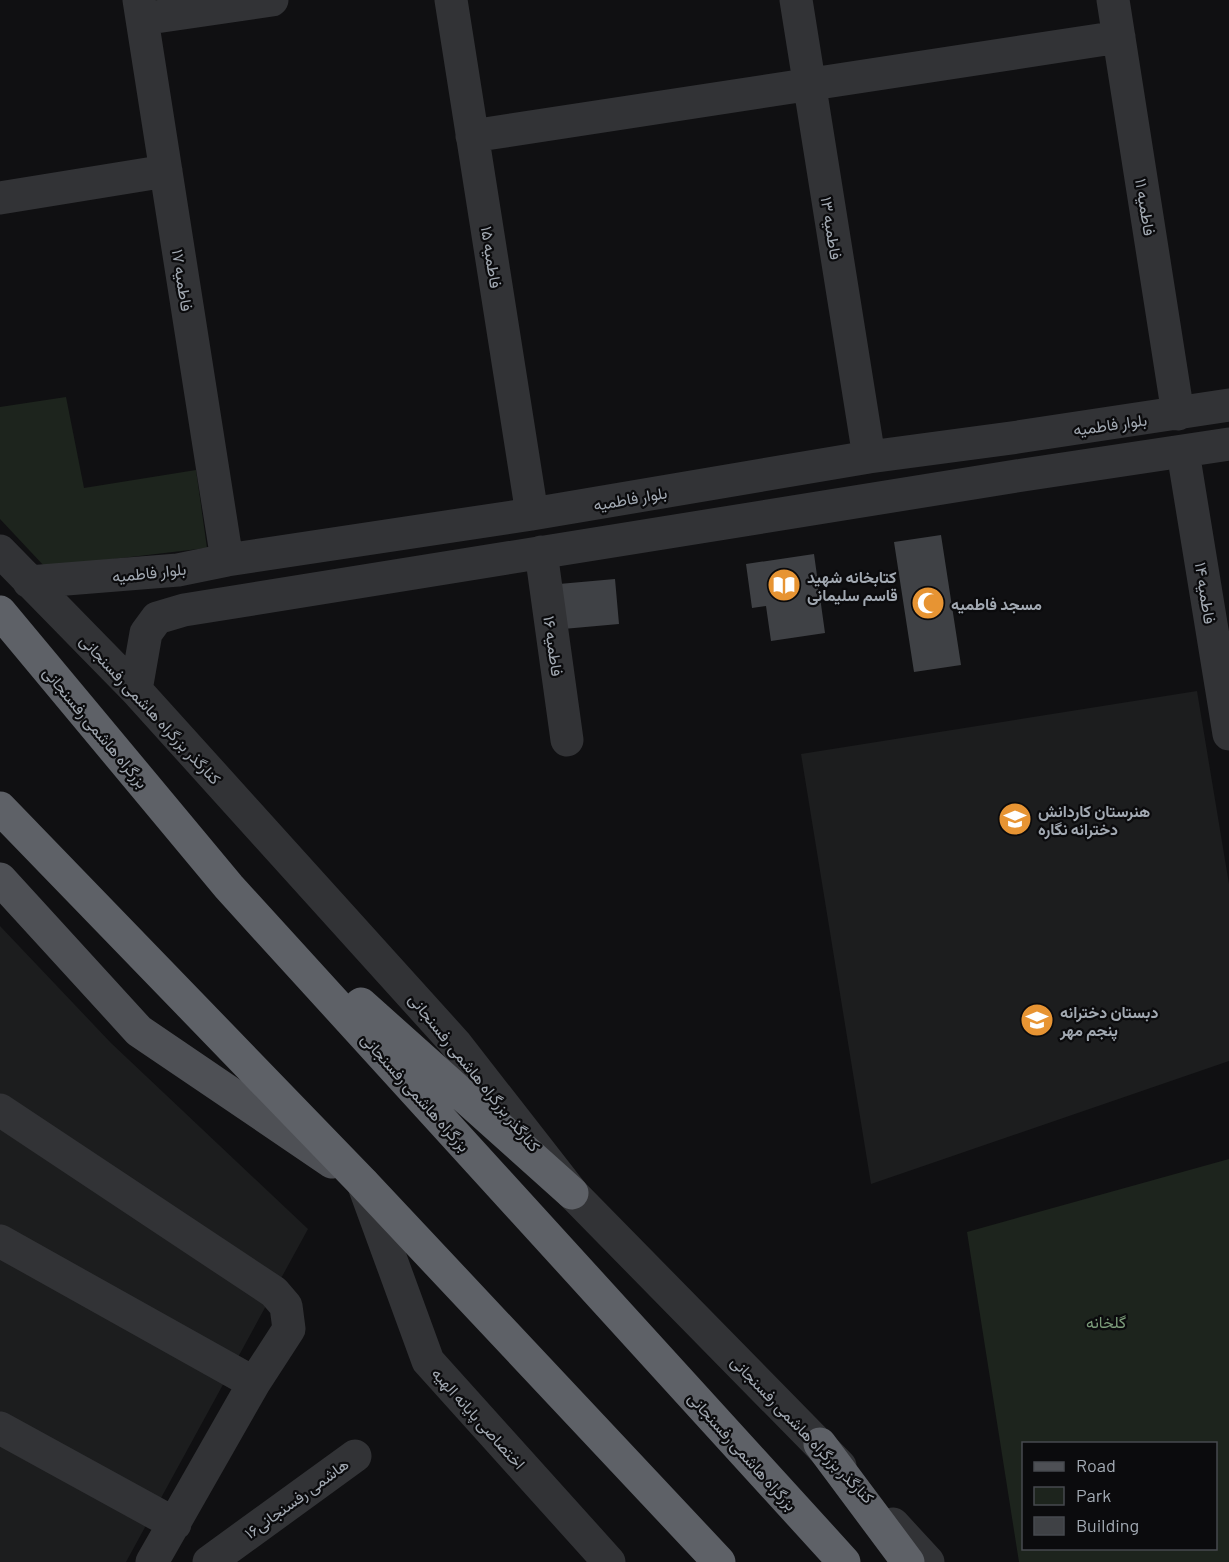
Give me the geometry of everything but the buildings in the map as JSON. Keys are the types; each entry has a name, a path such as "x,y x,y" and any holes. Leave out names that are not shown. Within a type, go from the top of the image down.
{"highway":[{"name":"بزرگراه هاشمی رفسنجانی","path":"0,612 229,887 844,1562"},
{"path":"0,808 363,1183 715,1558"},
{"path":"229,887 572,1192"},
{"path":"820,1444 908,1562"}],"main road":[{"path":"0,879 140,1031 363,1183"}],"street":[{"path":"141,9 272,0"},
{"name":"فاطمیه ۱۵","path":"451,0 532,514"},
{"name":"فاطمیه ۱۳","path":"796,0 869,457"},
{"name":"فاطمیه ۱۱","path":"1113,0 1178,414"},
{"name":"فاطمیه ۱۷","path":"141,9 227,560"},
{"path":"472,136 1119,37"},
{"path":"0,198 166,171"},
{"name":"بلوار فاطمیه","path":"29,582 178,570 227,560 532,514 869,457 1229,405"},
{"path":"136,690 146,633 157,618 184,610 1229,444"},
{"name":"فاطمیه ۱۴","path":"1183,452 1229,734"},
{"name":"کنارگذر بزرگراه هاشمی رفسنجانی","path":"0,551 136,690 455,1043 572,1192 820,1444 928,1562"},
{"name":"فاطمیه ۱۶","path":"541,552 567,740"},
{"path":"178,570 167,575 162,582 161,590 168,605 184,610"},
{"path":"0,1110 274,1292 286,1306 289,1329 254,1383 152,1562"},
{"name":"اختصاصی پایانه الهیه","path":"363,1183 428,1361 609,1562"},
{"path":"0,1240 254,1383"},
{"path":"0,1428 175,1524"},
{"name":"هاشمی رفسنجانی۱۶","path":"209,1562 355,1456"}],"shaded area":[{"path":"1197,691 1229,884 1229,1061 871,1184 801,754"},
{"path":"0,926 111,1043 308,1229 126,1562 0,1562"}],"green space":[{"path":"66,397 84,488 196,470 207,548 45,567 0,519 0,407"},
{"name":"گلخانه","path":"1229,1159 1229,1562 1019,1562 967,1232"}],"place":[{"name":"کتابخانه شهید قاسم سلیمانی","path":"784,585"},
{"name":"مسجد فاطمیه","path":"928,603"},
{"name":"هنرستان کاردانش دخترانه نگاره","path":"1015,819"},
{"name":"دبستان دخترانه پنجم مهر","path":"1037,1020"}]}
